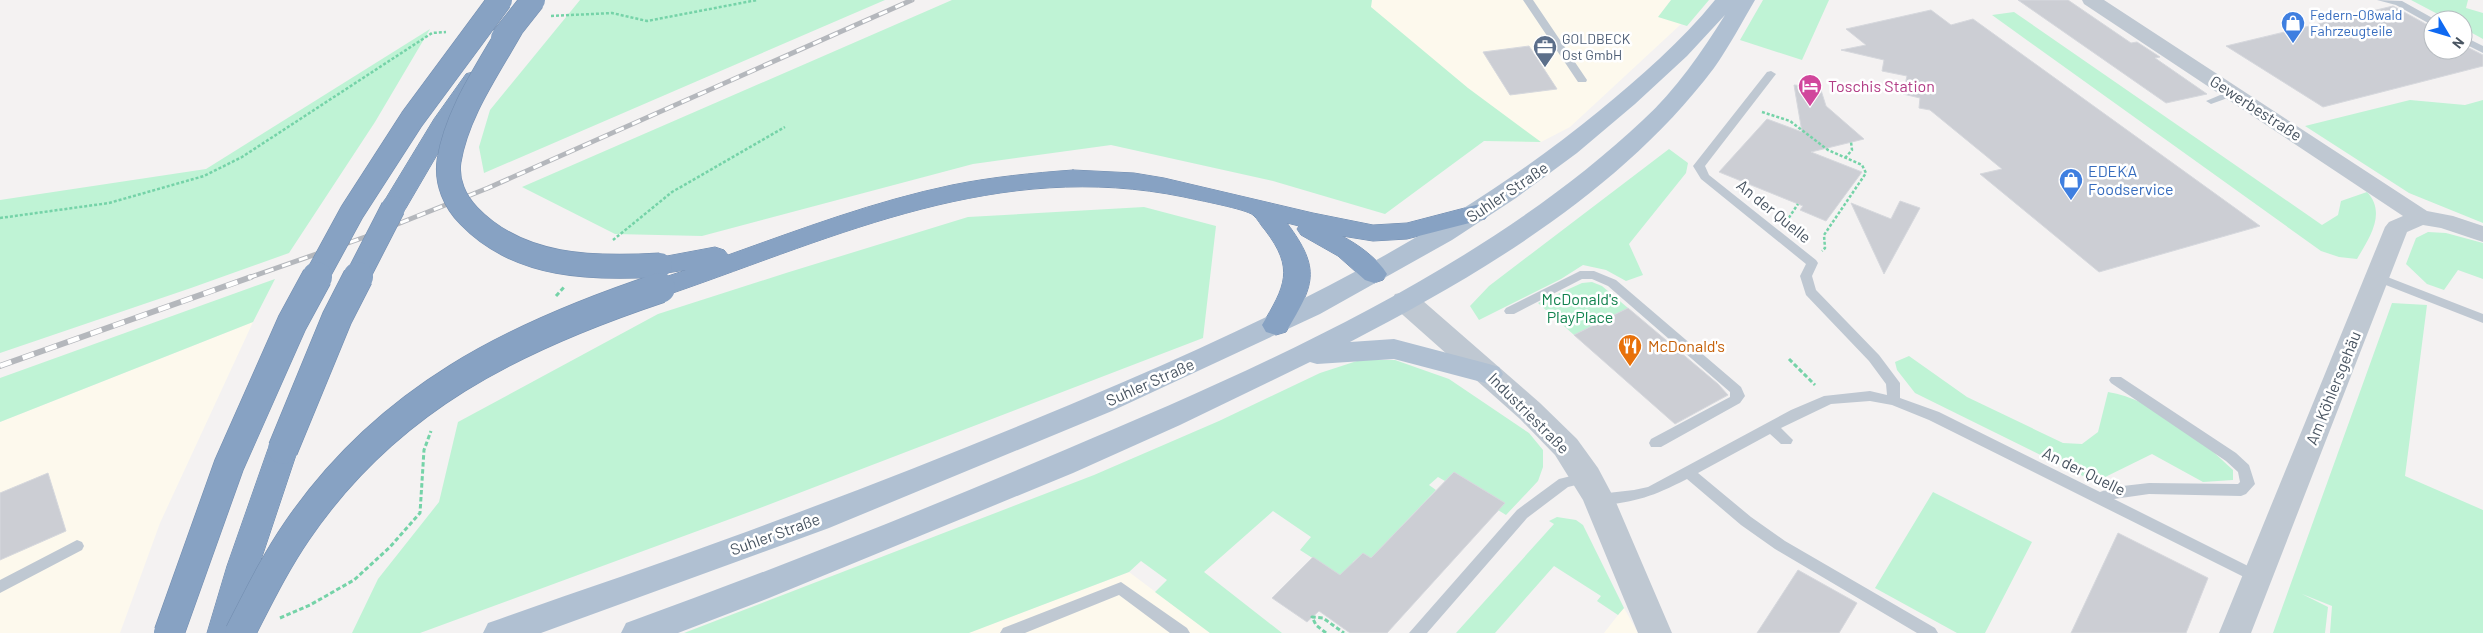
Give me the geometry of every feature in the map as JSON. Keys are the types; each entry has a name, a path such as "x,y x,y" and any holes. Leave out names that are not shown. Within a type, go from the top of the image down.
{"highway":[{"path":"169,633 230,465 292,323 357,204 412,118 500,0"},
{"path":"224,633 243,566 283,449 337,318 393,208 446,119 533,0"},
{"path":"514,25 464,116 453,140 449,163 453,194 469,217 492,236 521,251 540,257 660,276"},
{"path":"240,633 270,576 304,520 340,474 404,414 461,373 510,345 579,315 660,276 962,190 1051,178 1105,178 1149,183 1210,194 1260,208 1373,233 1407,231 1476,213"},
{"path":"1260,208 1326,237 1347,250 1374,274"},
{"path":"1260,208 1287,240 1296,256 1300,275 1291,303 1276,326"}],"main road":[{"name":"Suhler Straße","path":"500,633 777,534 881,494 1032,433 1276,326 1374,274 1476,213 1534,175 1602,121 1664,67 1700,31 1726,0"},
{"path":"638,633 1026,480 1151,426 1301,355 1405,301 1493,248 1576,190 1626,149 1690,83 1730,30 1745,0"},
{"path":"1374,274 1405,301"},
{"path":"1301,355 1394,349 1489,374"}],"street":[{"name":"Gewerbestraße","path":"2091,0 2421,217"},
{"path":"2421,217 2445,221 2483,234"},
{"name":"Am Köhlersgehäu","path":"2235,633 2397,227 2421,217"},
{"name":"Industriestraße","path":"1405,301 1489,374 1566,446 1593,489 1655,633"}],"lane":[{"path":"1528,0 1582,80"},
{"path":"2382,0 2399,3 2423,16"},
{"name":"An der Quelle","path":"1771,74 1744,106 1699,166 1705,177 1812,263 1806,276 1810,292 1874,358 1893,382 1894,401"},
{"path":"2211,101 2232,93"},
{"path":"1510,311 1580,276 1594,275 1604,278 1736,390 1738,396 1735,400 1656,443"},
{"path":"2377,277 2483,319"},
{"path":"2101,498 2113,492 2176,489 2241,490 2248,484 2244,469 2231,457 2116,380"},
{"name":"An der Quelle","path":"1417,633 1522,514 1564,483 1634,496 1652,491 1829,399 1870,396 1894,401 1934,416 2030,468 2101,498 2257,577"},
{"path":"1771,428 1786,440"},
{"path":"1688,472 1749,519 1775,548 1930,633"},
{"path":"0,587 78,546"},
{"path":"1008,633 1122,588 1182,633"}],"path":[{"path":"549,17 612,13 647,21 757,0"},
{"path":"0,218 109,203 204,176 242,157 432,33 450,31"},
{"path":"1744,106 1790,121 1828,150 1862,164 1866,174 1824,235 1825,248 1812,263"},
{"path":"1846,158 1852,150 1851,142"},
{"path":"1847,192 1854,192"},
{"path":"1789,359 1829,399"},
{"path":"1326,633 1316,626 1312,617 1323,618 1344,633"}],"shaded area":[{"path":"1329,0 1707,0 1570,127 1541,142 1484,141"},
{"path":"253,322 160,523 120,633 0,633 0,422"},
{"path":"1129,572 1210,633 968,633"},
{"path":"1624,608 1638,633 1604,633 1618,615"}],"green space":[{"path":"580,0 885,0 484,173 479,147 490,110"},
{"path":"952,0 1372,0 1371,7 1468,88 1541,142 1484,141 1385,214 1273,181 1111,145 973,164 702,236 615,234 522,187"},
{"path":"1671,0 1709,0 1687,26 1658,17"},
{"path":"1763,0 1829,0 1802,60 1740,40"},
{"path":"2411,0 2468,0 2466,8 2473,10 2430,10"},
{"path":"2473,10 2483,13 2483,39 2473,34"},
{"path":"2014,12 2322,225 2338,215 2341,201 2367,192 2376,208 2376,217 2371,234 2357,259 2339,257 2321,251 1992,15"},
{"path":"430,29 375,122 289,253 0,353 0,200 206,169"},
{"path":"2410,100 2465,105 2483,100 2483,223 2409,193 2305,126"},
{"path":"1669,149 1688,163 1686,173 1629,244 1643,275 1626,281 1606,270 1583,265 1561,279 1479,320 1470,306 1489,286"},
{"path":"1144,207 1216,226 1203,338 760,508 420,633 352,633 378,579 439,502 458,422 658,314 968,217"},
{"path":"2428,232 2446,233 2483,243 2483,279 2458,270 2444,290 2427,284 2406,264 2416,238"},
{"path":"275,279 253,322 0,422 0,378"},
{"name":"McDonald's PlayPlace","path":"1592,282 1602,286 1628,308 1574,335 1538,303 1582,283"},
{"path":"2392,303 2427,305 2405,476 2483,510 2483,633 2330,633 2332,606 2302,594 2328,607 2325,633 2273,633"},
{"path":"1909,356 1967,397 2063,443 2082,444 2098,432 2108,392 2125,396 2143,403 2191,433 2233,470 2233,480 2203,482 2152,454 2095,482 1915,393 1897,370 1895,362"},
{"path":"1360,360 1395,360 1449,379 1529,433 1543,450 1543,467 1538,481 1506,515 1498,510 1505,503 1454,472 1445,481 1438,477 1429,485 1436,490 1371,558 1363,553 1353,562 1348,581 1300,550 1311,537 1273,511 1204,572 1282,633 1210,633 1155,592 1167,580 1141,561 1129,572 969,633 684,633 1094,475 1219,421 1320,373"},
{"path":"1933,492 2032,542 1985,633 1957,633 1875,588"},
{"path":"1557,517 1576,520 1583,525 1624,608 1618,615 1597,601 1601,596 1554,566 1495,633 1456,633 1554,524 1549,521"}],"building":[{"path":"2018,0 2068,0 2131,43 2137,42 2160,57 2155,58 2207,94 2166,103"},
{"path":"2393,6 2423,22 2423,60 2473,60 2473,50 2483,55 2483,66 2323,107 2226,46"},
{"path":"1931,10 1951,25 1973,19 2260,226 2099,272 1980,174 2002,169 1930,110 1919,108 1920,98 1903,94 1907,76 1882,71 1884,60 1841,50 1866,45 1846,29"},
{"path":"1529,46 1557,89 1510,95 1483,52"},
{"path":"1794,85 1820,87 1826,106 1864,139 1811,152 1862,172 1826,221 1800,210 1803,206 1719,172 1767,119 1802,132"},
{"path":"1900,201 1920,208 1884,274 1851,203 1891,219"},
{"path":"1628,308 1718,384 1728,395 1675,424 1574,335"},
{"path":"1454,472 1505,503 1387,633 1350,633 1319,611 1307,622 1272,598 1313,557 1340,575 1363,553 1371,558"},
{"path":"48,473 66,531 0,560 0,493"},
{"path":"2118,533 2208,578 2186,633 2071,633"},
{"path":"1798,570 1857,603 1839,633 1757,633"}],"railway":[{"path":"248,278 365,237 488,188 912,0"},
{"path":"0,366 251,277"}],"place":[{"name":"Federn-Oßwald Fahrzeugteile","path":"2293,44"},
{"name":"GOLDBECK Ost GmbH","path":"1545,68"},
{"name":"Toschis Station","path":"1810,107"},
{"name":"EDEKA Foodservice","path":"2071,201"},
{"name":"McDonald's","path":"1630,367"}]}
